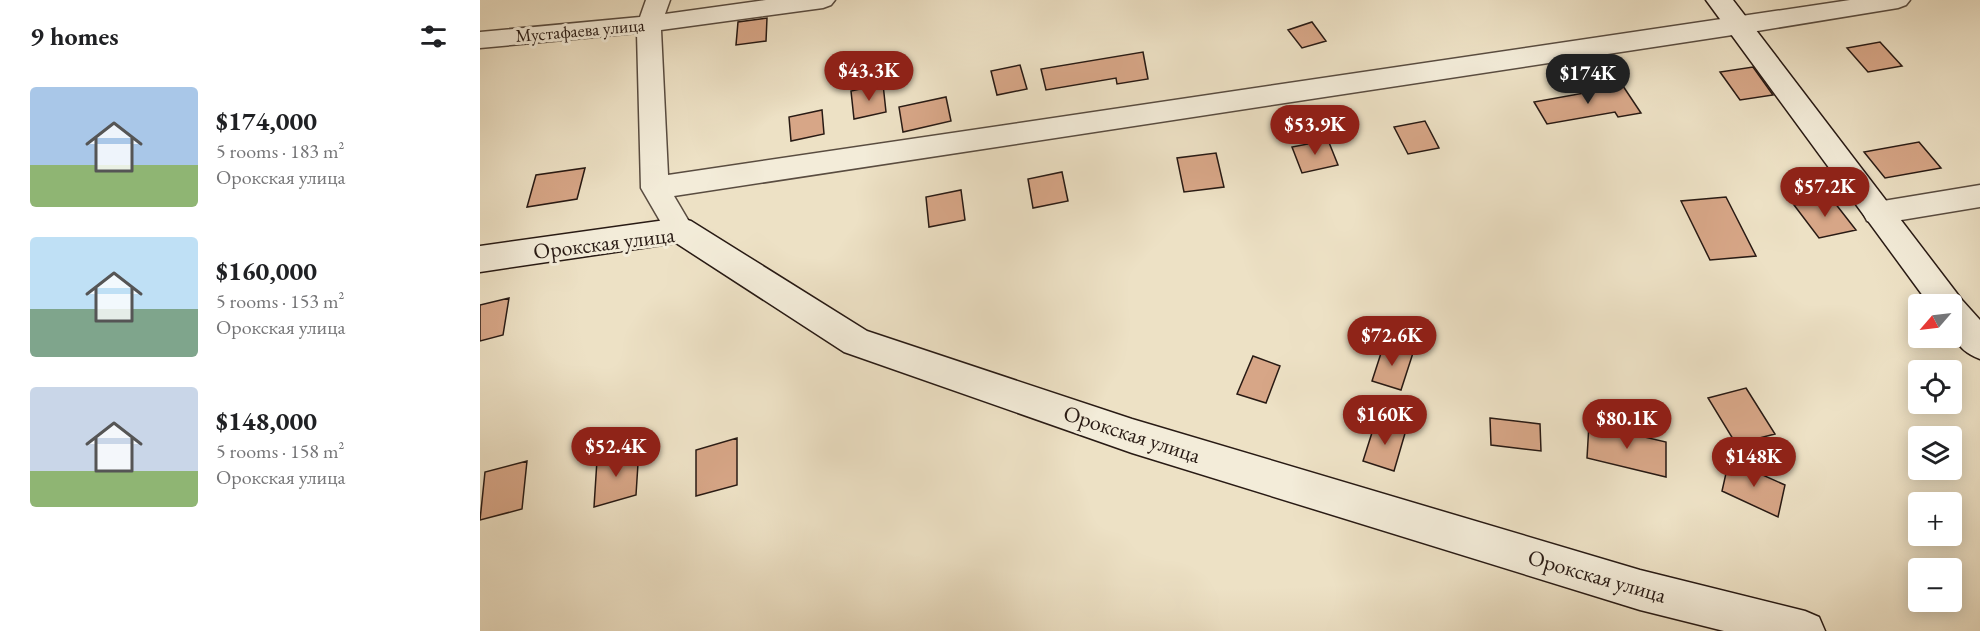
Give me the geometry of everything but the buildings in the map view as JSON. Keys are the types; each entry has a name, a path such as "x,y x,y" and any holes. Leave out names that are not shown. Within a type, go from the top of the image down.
{"street":[{"path":"658,0 649,24 655,188 680,230"},
{"name":"Мустафаева улица","path":"480,40 649,24 823,0"},
{"path":"1719,0 1939,294"},
{"path":"655,188 1739,26 1898,0"},
{"path":"1877,213 1980,196"},
{"name":"Орокская улица","path":"480,259 680,230 856,342 1188,453 1640,590 1805,631"},
{"path":"1962,323 1980,344"}]}
